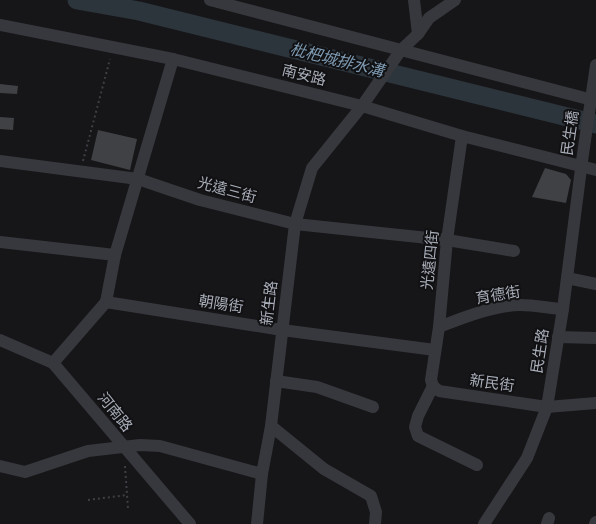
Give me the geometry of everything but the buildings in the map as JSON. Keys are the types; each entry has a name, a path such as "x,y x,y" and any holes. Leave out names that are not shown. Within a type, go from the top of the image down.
{"street":[{"path":"210,0 398,53 593,102 596,65"},
{"path":"414,0 418,34"},
{"path":"398,53 418,34 429,18 455,0"},
{"name":"南安路","path":"0,25 173,59 362,106 462,136 582,164 596,170"},
{"name":"新生路","path":"257,524 262,474 271,426 295,224 312,168 362,106 398,53"},
{"path":"53,363 106,302 115,255 173,59"},
{"name":"民生橋","path":"582,164 593,102"},
{"name":"光遠四街","path":"433,386 431,380 439,327 448,240 462,136"},
{"name":"光遠三街","path":"0,161 138,179 200,200 295,224 448,240 514,251"},
{"name":"民生路","path":"484,524 527,458 547,406 563,309 582,164"},
{"path":"0,242 115,255"},
{"path":"567,278 596,284"},
{"name":"朝陽街","path":"106,302 282,330 435,350"},
{"name":"育德街","path":"439,327 463,318 499,308 519,305 563,309"},
{"path":"558,337 596,338"},
{"name":"河南路","path":"0,340 53,363 122,446 190,524"},
{"path":"276,380 317,386 372,407"},
{"path":"433,386 418,416 415,427 418,436 477,465"},
{"name":"新民街","path":"433,386 439,391 547,406 596,403"},
{"path":"271,426 324,469 372,496 376,512 375,524"},
{"path":"0,466 25,472 88,451 140,445 160,446 262,474"}],"path":[{"path":"80,172 113,48"},
{"path":"128,509 125,465 132,457"},
{"path":"88,500 127,495"}],"waterway":[{"name":"枇杷城排水溝","path":"77,0 139,11 596,124"}]}
